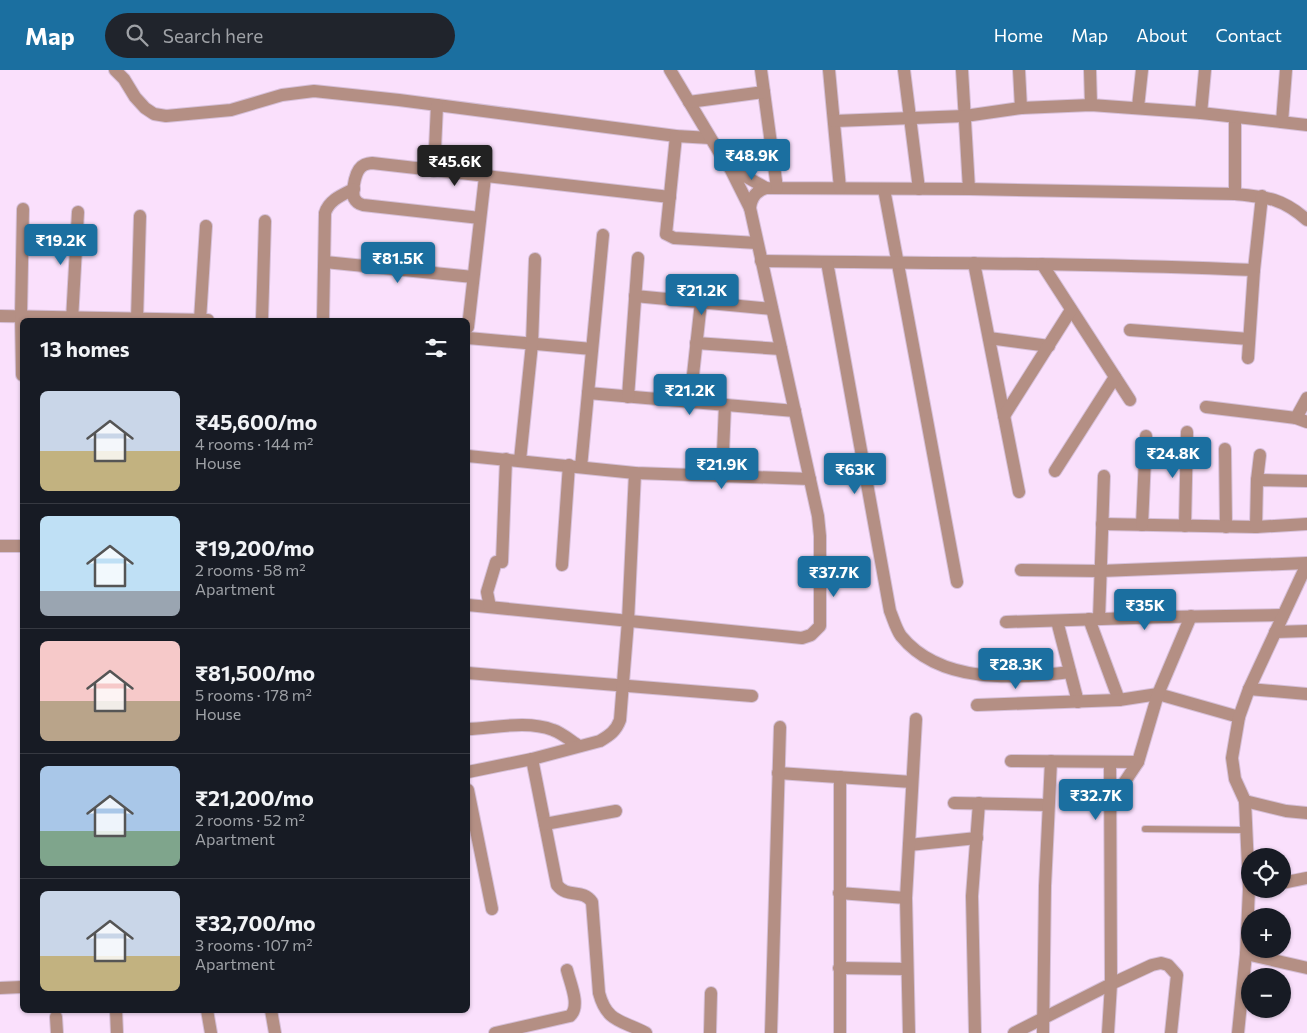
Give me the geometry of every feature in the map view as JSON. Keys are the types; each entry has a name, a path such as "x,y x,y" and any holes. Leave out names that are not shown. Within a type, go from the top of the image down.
{"street":[{"path":"115,70 145,108 154,114 166,116 231,110 282,95 314,92 437,105 676,136 710,138"},
{"path":"470,605 802,638 812,635 820,626 820,536 818,516 750,208 729,167 670,70"},
{"path":"761,70 771,188"},
{"path":"829,70 840,188"},
{"path":"904,70 920,189"},
{"path":"962,70 969,189"},
{"path":"1019,70 1021,108"},
{"path":"1090,70 1091,105"},
{"path":"1138,107 1142,70"},
{"path":"1201,112 1205,70"},
{"path":"1282,122 1286,70"},
{"path":"689,102 764,92"},
{"path":"434,171 437,105"},
{"path":"834,121 965,116 1021,108 1091,105 1201,112 1307,125"},
{"path":"1235,117 1235,194"},
{"path":"676,136 666,234 670,236 757,243"},
{"path":"480,218 357,203 354,197 356,175 359,168 364,164 372,163 670,197"},
{"path":"729,167 771,188"},
{"path":"469,318 485,176"},
{"path":"750,208 751,201 755,195 771,188 969,189 1235,194 1262,196 1280,201 1307,220"},
{"path":"323,318 324,223 327,207 331,202 354,189"},
{"path":"884,189 957,582"},
{"path":"1248,358 1254,270 1262,196"},
{"path":"21,316 24,209"},
{"path":"72,318 78,212"},
{"path":"137,318 140,216"},
{"path":"262,318 265,222"},
{"path":"200,318 206,226"},
{"path":"562,565 575,466 588,393 603,235"},
{"path":"520,460 532,344 535,258"},
{"path":"628,397 638,258"},
{"path":"762,261 1158,266 1254,270"},
{"path":"325,262 473,277"},
{"path":"827,262 890,611 900,634 913,648 938,665 962,672 1018,676 1070,672"},
{"path":"974,263 1019,492"},
{"path":"1042,264 1130,400"},
{"path":"635,296 772,309"},
{"path":"690,402 701,302"},
{"path":"1004,416 1072,310"},
{"path":"0,316 55,318"},
{"path":"1130,330 1249,339"},
{"path":"470,338 592,349"},
{"path":"989,338 1049,346"},
{"path":"696,342 781,349"},
{"path":"1056,471 1115,377"},
{"path":"588,393 794,411"},
{"path":"1206,407 1302,420 1307,398"},
{"path":"722,476 725,405"},
{"path":"1185,526 1187,432"},
{"path":"1142,525 1146,436"},
{"path":"1225,450 1226,527"},
{"path":"470,456 506,458 635,473 810,479"},
{"path":"1256,527 1257,480 1260,456"},
{"path":"490,607 487,592 499,562 506,458"},
{"path":"470,772 532,759 600,741 616,729 620,720 628,621 635,473"},
{"path":"1104,476 1100,571 1094,619 1119,700"},
{"path":"1257,480 1307,481"},
{"path":"1102,524 1226,527 1307,524"},
{"path":"0,546 20,546"},
{"path":"1021,570 1100,571 1307,564 1249,690 1239,717 1232,758 1235,779 1245,801 1247,848"},
{"path":"1006,622 1191,616 1283,616"},
{"path":"1110,804 1138,762 1158,694 1191,616"},
{"path":"1057,621 1078,702"},
{"path":"1275,632 1307,631"},
{"path":"470,673 752,696"},
{"path":"1249,690 1307,694"},
{"path":"977,705 1119,700 1158,694 1239,717"},
{"path":"909,1033 906,898 916,719"},
{"path":"470,728 510,726 542,728 553,730 579,746"},
{"path":"771,1033 780,727"},
{"path":"532,759 557,885 562,891 588,896 592,902 599,993 603,1006 609,1015 646,1033"},
{"path":"1011,761 1138,762"},
{"path":"1043,1033 1045,886 1050,761"},
{"path":"1108,1033 1111,984 1110,762"},
{"path":"778,772 912,782"},
{"path":"840,777 840,1033"},
{"path":"470,800 492,909"},
{"path":"1245,801 1286,811 1307,813"},
{"path":"954,803 1048,805"},
{"path":"974,1033 972,896 979,803"},
{"path":"545,824 616,810"},
{"path":"908,845 977,838"},
{"path":"1291,881 1307,878"},
{"path":"839,892 906,898"},
{"path":"1238,1033 1246,958"},
{"path":"1263,958 1307,968"},
{"path":"1014,1033 1111,984 1152,965 1161,963 1172,968 1177,975 1171,1033"},
{"path":"839,968 907,969"},
{"path":"495,1033 570,1016 574,1013 575,1006 568,970"},
{"path":"0,988 20,987"},
{"path":"710,1033 711,993"},
{"path":"116,1013 117,1033"},
{"path":"208,1013 211,1033"},
{"path":"272,1013 275,1033"},
{"path":"56,1016 57,1033"}],"lane":[{"path":"1145,829 1246,830"}]}
